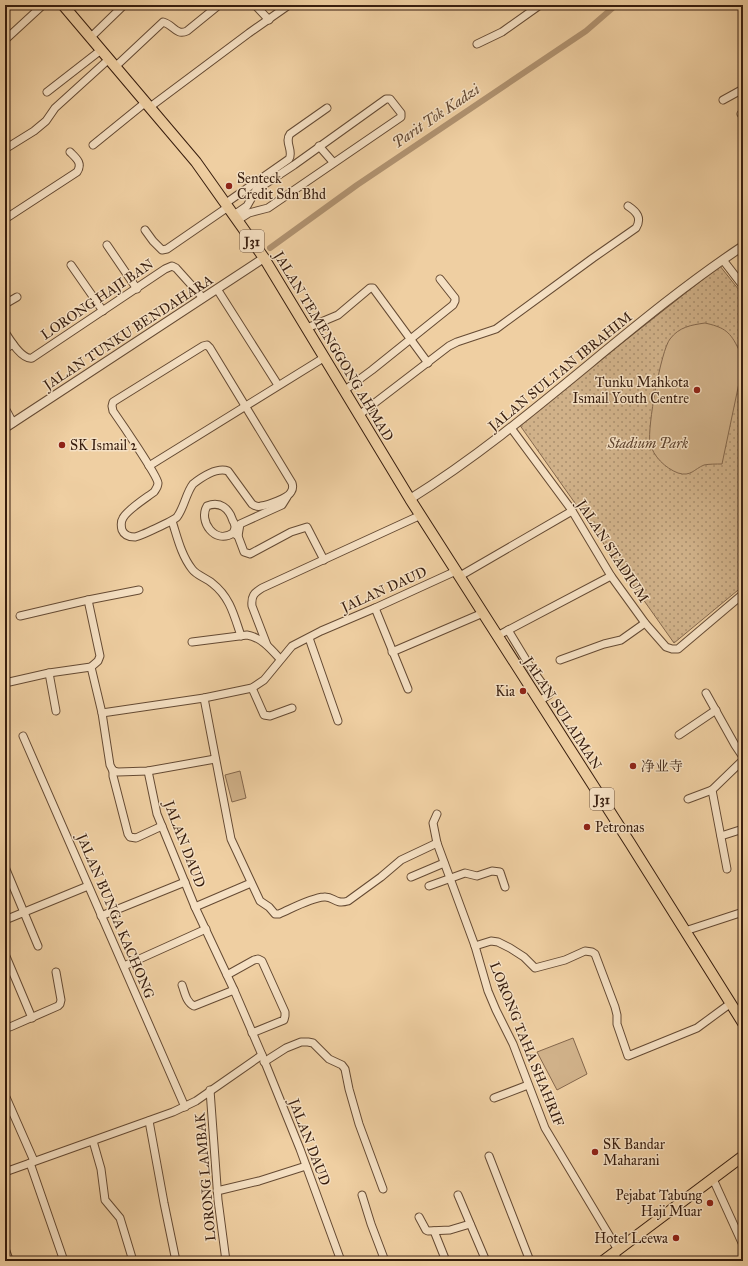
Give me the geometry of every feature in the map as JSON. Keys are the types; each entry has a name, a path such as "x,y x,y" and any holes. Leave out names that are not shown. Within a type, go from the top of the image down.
{"main road":[{"name":"JALAN TEMENGGONG AHMAD","path":"63,5 196,162 227,205 264,258 410,499"},
{"name":"JALAN SULAIMAN","path":"410,499 624,832 743,1023"},
{"path":"603,1261 617,1254 743,1156"}],"street":[{"path":"90,38 124,5"},
{"path":"5,149 34,131 46,121 54,108 163,22 168,23 182,33 188,31 219,5"},
{"path":"255,5 268,20"},
{"path":"92,145 289,5"},
{"path":"477,44 502,32 540,5"},
{"path":"5,40 41,6"},
{"path":"47,92 100,50"},
{"path":"724,100 743,89"},
{"path":"386,99 390,99 401,114 401,117 333,162 268,208 249,212 236,218 248,206 256,190 294,165 386,99"},
{"path":"145,230 162,250 167,249 289,159 291,153 287,141 290,134 327,108"},
{"path":"319,146 333,162"},
{"path":"5,219 77,172 80,168 80,163 70,152"},
{"path":"359,415 453,344 496,329 636,228 639,223 639,216 628,206"},
{"path":"106,245 137,289"},
{"name":"JALAN SULTAN IBRAHIM","path":"410,499 428,488 511,428 640,322 743,246"},
{"name":"JALAN TUNKU BENDAHARA","path":"5,428 264,258"},
{"path":"723,260 743,286"},
{"path":"71,265 103,311"},
{"name":"LORONG HAJI BAN","path":"5,332 13,344 25,357 32,358 172,266 176,268 203,298"},
{"path":"345,390 453,305 455,298 440,279"},
{"path":"307,328 338,315 370,288 374,288 428,363"},
{"path":"217,289 278,385"},
{"path":"5,304 17,297"},
{"path":"5,349 13,344"},
{"path":"236,535 240,524 282,505 288,496 293,488 292,483 210,348 203,346 113,402 113,411 149,466 158,483 156,488 127,512 123,518 123,532 126,535 135,537 172,520 177,516 193,484 219,470 228,471 252,504 256,506 261,507 288,496"},
{"path":"149,466 325,357"},
{"path":"5,408 13,423"},
{"name":"JALAN STADIUM","path":"511,428 572,511 611,576 645,623 666,647 678,649 743,594"},
{"path":"236,535 221,537 216,536 210,531 204,514 206,506 218,504 225,507 231,513 236,535 244,552 250,554 291,532 306,527 324,560"},
{"name":"JALAN DAUD","path":"102,714 204,698 252,688 264,680 292,646 321,631 458,573 572,511"},
{"path":"267,645 252,606 251,600 254,593 421,515"},
{"path":"172,520 185,558 192,570 211,582 223,593 228,601 241,636"},
{"path":"497,636 611,576"},
{"path":"20,616 139,590"},
{"path":"5,683 49,673 91,667 98,661 100,656 88,600"},
{"path":"375,608 408,689"},
{"path":"392,652 483,613"},
{"path":"560,660 604,644 621,640 645,623"},
{"path":"508,630 531,668 549,693 549,695 539,701"},
{"path":"192,642 253,636 267,645 280,659"},
{"path":"309,638 338,721"},
{"path":"91,667 102,714 110,765 113,770 113,776 130,837 136,838 162,826"},
{"path":"521,673 531,668"},
{"path":"49,673 56,711"},
{"path":"252,688 264,715 270,716 292,708"},
{"path":"706,693 743,757"},
{"path":"204,698 231,838 260,901 269,907 275,914 279,914 298,905 321,897 326,897 336,902 348,901 401,860 437,843"},
{"path":"679,735 716,710"},
{"name":"JALAN BUNGA KACHONG","path":"23,736 185,1107"},
{"path":"113,770 123,773 148,772 215,759"},
{"path":"688,799 712,790 743,760"},
{"name":"JALAN DAUD","path":"148,772 157,814 195,907 234,990 263,1058 306,1166 341,1261"},
{"path":"712,790 728,869"},
{"name":"LORONG TAHA SHAHRIF","path":"437,814 433,823 437,843 475,946 488,991 513,1044 545,1128 617,1254"},
{"path":"721,836 743,829"},
{"path":"411,877 444,863"},
{"path":"5,867 38,946"},
{"path":"429,886 465,873 477,876 492,871 498,871 500,872 505,887"},
{"path":"101,916 185,882"},
{"path":"195,907 251,883"},
{"path":"5,920 88,886"},
{"path":"686,931 743,912"},
{"path":"124,966 206,930"},
{"path":"475,946 490,941 498,942 524,957 535,968 565,960 585,951 595,954 615,1007 618,1024 628,1056 697,1028 731,1003"},
{"path":"5,954 32,1018"},
{"path":"227,975 254,960 262,960 282,1006 286,1016 284,1020 252,1033"},
{"path":"5,1027 10,1027 32,1018 60,1004 61,1000 56,972"},
{"path":"182,985 187,1000 194,1006 234,990"},
{"path":"5,1172 185,1107 263,1058 301,1042 308,1042 313,1043 329,1059 342,1065 345,1069 359,1124 383,1189"},
{"path":"494,1098 528,1085"},
{"name":"LORONG LAMBAK","path":"210,1090 217,1191 226,1261"},
{"path":"5,1095 32,1162 64,1261"},
{"path":"149,1121 176,1261"},
{"path":"93,1140 106,1200 120,1218 133,1261"},
{"path":"489,1156 530,1261"},
{"path":"217,1191 259,1181 306,1166"},
{"path":"713,1179 743,1245"},
{"path":"362,1195 385,1261"},
{"path":"458,1195 486,1261"},
{"path":"419,1217 428,1232 450,1230 470,1224"},
{"path":"434,1231 446,1261"},
{"path":"5,1250 9,1261"}],"green space":[{"name":"Stadium Park","path":"720,266 743,295 743,586 674,643 519,424"},
{"name":"Tunku Mahkota Ismail Youth Centre","path":"705,323 724,330 731,336 741,353 743,364 722,464 704,465 689,473 682,474 673,471 664,465 652,448 650,443 650,435 653,406 659,373 666,346 670,339 681,329"},
{"path":"240,771 246,798 232,802 225,775"},
{"path":"573,1038 587,1074 557,1090 537,1052"}],"waterway":[{"name":"Parit Tok Kadzi","path":"270,248 357,185 586,31 616,5"}],"place":[{"name":"Senteck Credit Sdn Bhd","path":"229,186"},
{"name":"Tunku Mahkota Ismail Youth Centre","path":"697,390"},
{"name":"SK Ismail 2","path":"62,445"},
{"name":"Kia","path":"523,691"},
{"name":"净业寺","path":"633,766"},
{"name":"Petronas","path":"587,827"},
{"name":"SK Bandar Maharani","path":"595,1152"},
{"name":"Pejabat Tabung Haji Muar","path":"710,1203"},
{"name":"Hotel Leewa","path":"676,1238"}]}
